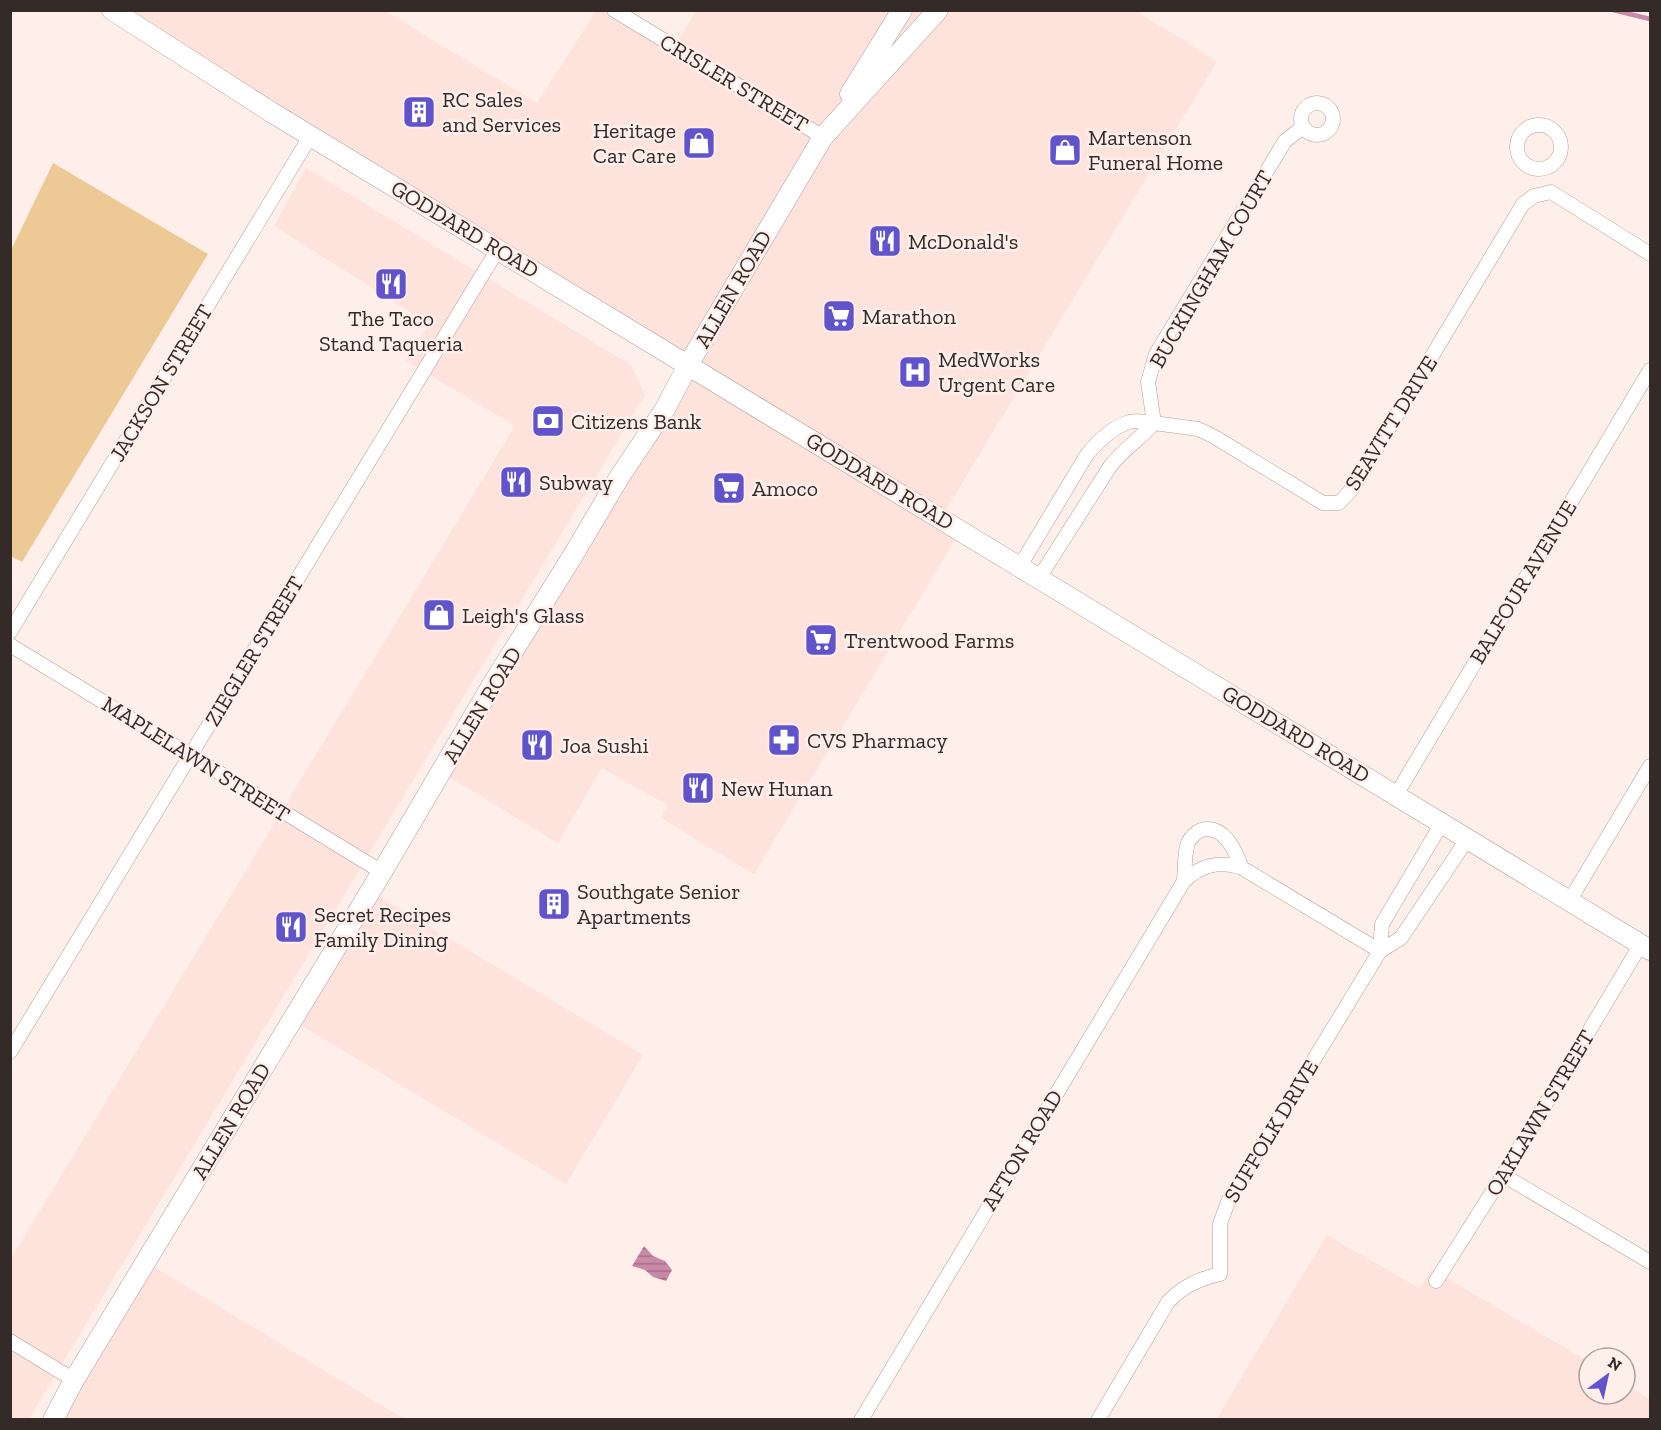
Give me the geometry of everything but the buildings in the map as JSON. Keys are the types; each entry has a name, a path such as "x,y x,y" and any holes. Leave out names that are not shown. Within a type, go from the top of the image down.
{"main road":[{"name":"GODDARD ROAD","path":"112,10 271,112 1646,947"},
{"name":"ALLEN ROAD","path":"53,1419 74,1380 382,872 492,685 615,485 665,409 688,365 823,137 938,10"},
{"path":"823,137 898,16"}],"street":[{"name":"CRISLER STREET","path":"614,10 823,137"},
{"name":"BUCKINGHAM COURT","path":"1154,423 1148,382 1156,354 1285,141 1303,127"},
{"name":"JACKSON STREET","path":"10,632 310,135"},
{"path":"1541,168 1544,193 1551,192 1650,255"},
{"name":"SEAVITT DRIVE","path":"1154,423 1169,424 1206,433 1316,500 1330,505 1339,504 1353,488 1523,204 1544,193"},
{"name":"ZIEGLER STREET","path":"10,1053 498,249"},
{"name":"BALFOUR AVENUE","path":"1396,795 1650,370"},
{"path":"1020,566 1096,443 1109,432 1130,422 1154,423"},
{"path":"1039,578 1108,468 1120,453 1141,437 1154,423"},
{"name":"MAPLELAWN STREET","path":"10,645 382,872"},
{"path":"1570,900 1650,766"},
{"name":"SUFFOLK DRIVE","path":"1380,951 1382,924 1442,823"},
{"name":"AFTON ROAD","path":"1184,881 1188,841 1198,831 1211,829 1222,835 1233,846 1242,868"},
{"name":"SUFFOLK DRIVE","path":"1098,1419 1168,1302 1178,1291 1189,1284 1220,1274 1220,1224 1229,1199 1380,951 1401,938 1468,838"},
{"name":"AFTON ROAD","path":"861,1419 1184,881 1200,868 1211,864 1232,864 1242,868"},
{"path":"1242,868 1380,951"},
{"name":"OAKLAWN STREET","path":"1436,1281 1646,947"},
{"path":"1503,1175 1650,1262"},
{"path":"10,1341 74,1380"}],"shaded area":[{"path":"112,11 385,11 537,103 596,11 614,11 674,47 696,11 1136,11 1217,61 941,518 961,530 754,874 661,818 667,805 602,768 558,843 441,772 688,365"},
{"path":"53,163 208,254 22,562 10,556 11,250"},
{"path":"306,168 631,365 645,395 29,1419 11,1419 10,1260 515,426 406,361 429,324 274,226"},
{"path":"370,891 643,1055 566,1184 292,1020"},
{"path":"1327,1235 1419,1288 1432,1269 1577,1355 1577,1406 1637,1406 1637,1391 1650,1399 1650,1420 1216,1420"},
{"path":"644,1246 653,1256 665,1261 672,1270 666,1281 632,1266"},
{"path":"146,1262 404,1419 53,1420"}],"waterway":[{"path":"1613,10 1650,19"}],"place":[{"name":"RC Sales and Services","path":"419,112"},
{"name":"Heritage Car Care","path":"699,143"},
{"name":"Martenson Funeral Home","path":"1065,150"},
{"name":"McDonald's","path":"885,241"},
{"name":"The Taco Stand Taqueria","path":"391,284"},
{"name":"Marathon","path":"839,316"},
{"name":"MedWorks Urgent Care","path":"915,372"},
{"name":"Citizens Bank","path":"548,421"},
{"name":"Subway","path":"516,482"},
{"name":"Amoco","path":"729,488"},
{"name":"Leigh's Glass","path":"439,615"},
{"name":"Trentwood Farms","path":"821,640"},
{"name":"CVS Pharmacy","path":"784,740"},
{"name":"Joa Sushi","path":"537,745"},
{"name":"New Hunan","path":"698,788"},
{"name":"Southgate Senior Apartments","path":"554,904"},
{"name":"Secret Recipes Family Dining","path":"291,927"}]}
